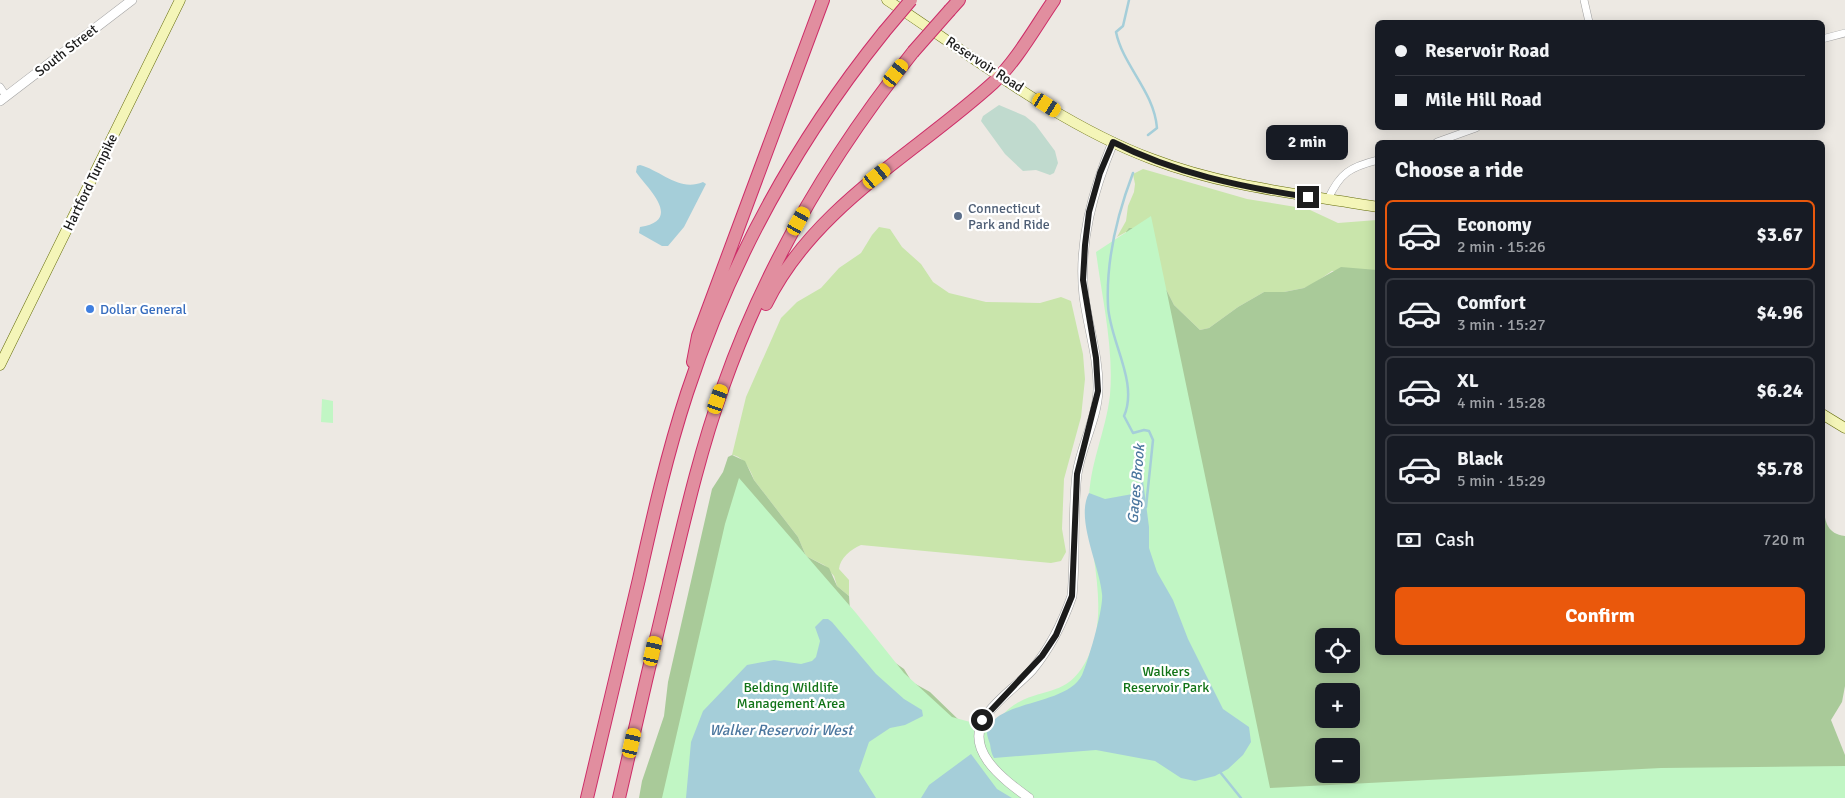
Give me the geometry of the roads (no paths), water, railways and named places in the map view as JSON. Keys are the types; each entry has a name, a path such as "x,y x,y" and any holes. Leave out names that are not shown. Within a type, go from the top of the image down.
{"highway":[{"path":"694,375 693,354 698,336 823,0"},
{"path":"587,798 663,477 694,375 731,279 771,199 823,115 884,32 911,0"},
{"path":"746,330 761,314 792,260 824,223 864,187 1001,75 1054,0"},
{"path":"618,798 695,476 720,395 746,330 786,244 819,186 866,114 914,52 954,5"}],"main road":[{"name":"Hartford Turnpike","path":"0,365 180,0"},
{"name":"Reservoir Road","path":"886,0 1062,114 1113,142 1164,164 1216,179 1268,190 1375,207"},
{"path":"1825,416 1845,428"}],"street":[{"path":"1584,0 1589,20"},
{"name":"South Street","path":"3,98 126,2"},
{"path":"1825,38 1845,33"},
{"path":"0,87 3,98"},
{"path":"1443,140 1470,130"},
{"path":"1029,798 996,772 988,762 980,743 979,729 989,711 1022,680 1042,656 1056,635 1072,596 1077,474 1098,391 1096,358 1084,289 1085,245 1089,212 1100,173 1113,142"},
{"path":"1328,199 1335,183 1346,171 1375,161"}],"water":[{"path":"640,165 678,183 694,184 703,182 706,184 684,227 668,246 662,246 639,233 640,227 653,223 660,217 661,210 653,194 636,172 637,166"},
{"path":"1143,481 1149,527 1149,548 1157,572 1173,600 1188,639 1223,709 1249,727 1251,742 1243,755 1228,769 1215,776 1195,781 1181,778 1155,761 1096,750 994,758 987,733 992,722 1002,714 1015,708 1061,693 1074,685 1085,668 1095,635 1102,601 1100,583 1086,529 1085,504 1089,493 1105,499 1138,493 1140,484"},
{"name":"Walker Reservoir West","path":"823,619 828,619 832,622 876,674 904,699 922,710 923,716 905,725 890,728 869,742 859,771 876,798 686,798 691,742 703,711 747,665 774,660 801,664 812,661 816,657 820,641 815,627"},
{"path":"971,754 997,789 1012,798 921,798 929,785"}],"waterway":[{"name":"Gages Brook","path":"1129,0 1123,26 1116,32 1125,56 1145,90 1155,115 1157,128 1148,135"},
{"name":"Gages Brook","path":"1133,173 1122,205 1114,238 1109,271 1108,305 1113,332 1126,375 1128,403 1124,416 1133,433 1144,430 1149,431 1153,440 1146,507"},
{"name":"Gages Brook","path":"1220,772 1241,798"}],"place":[{"name":"Connecticut Park and Ride","path":"958,216"},
{"name":"Dollar General","path":"90,309"}],"park label":[{"name":"Walkers Reservoir Park","path":"1166,680"},
{"name":"Belding Wildlife Management Area","path":"791,696"}]}
